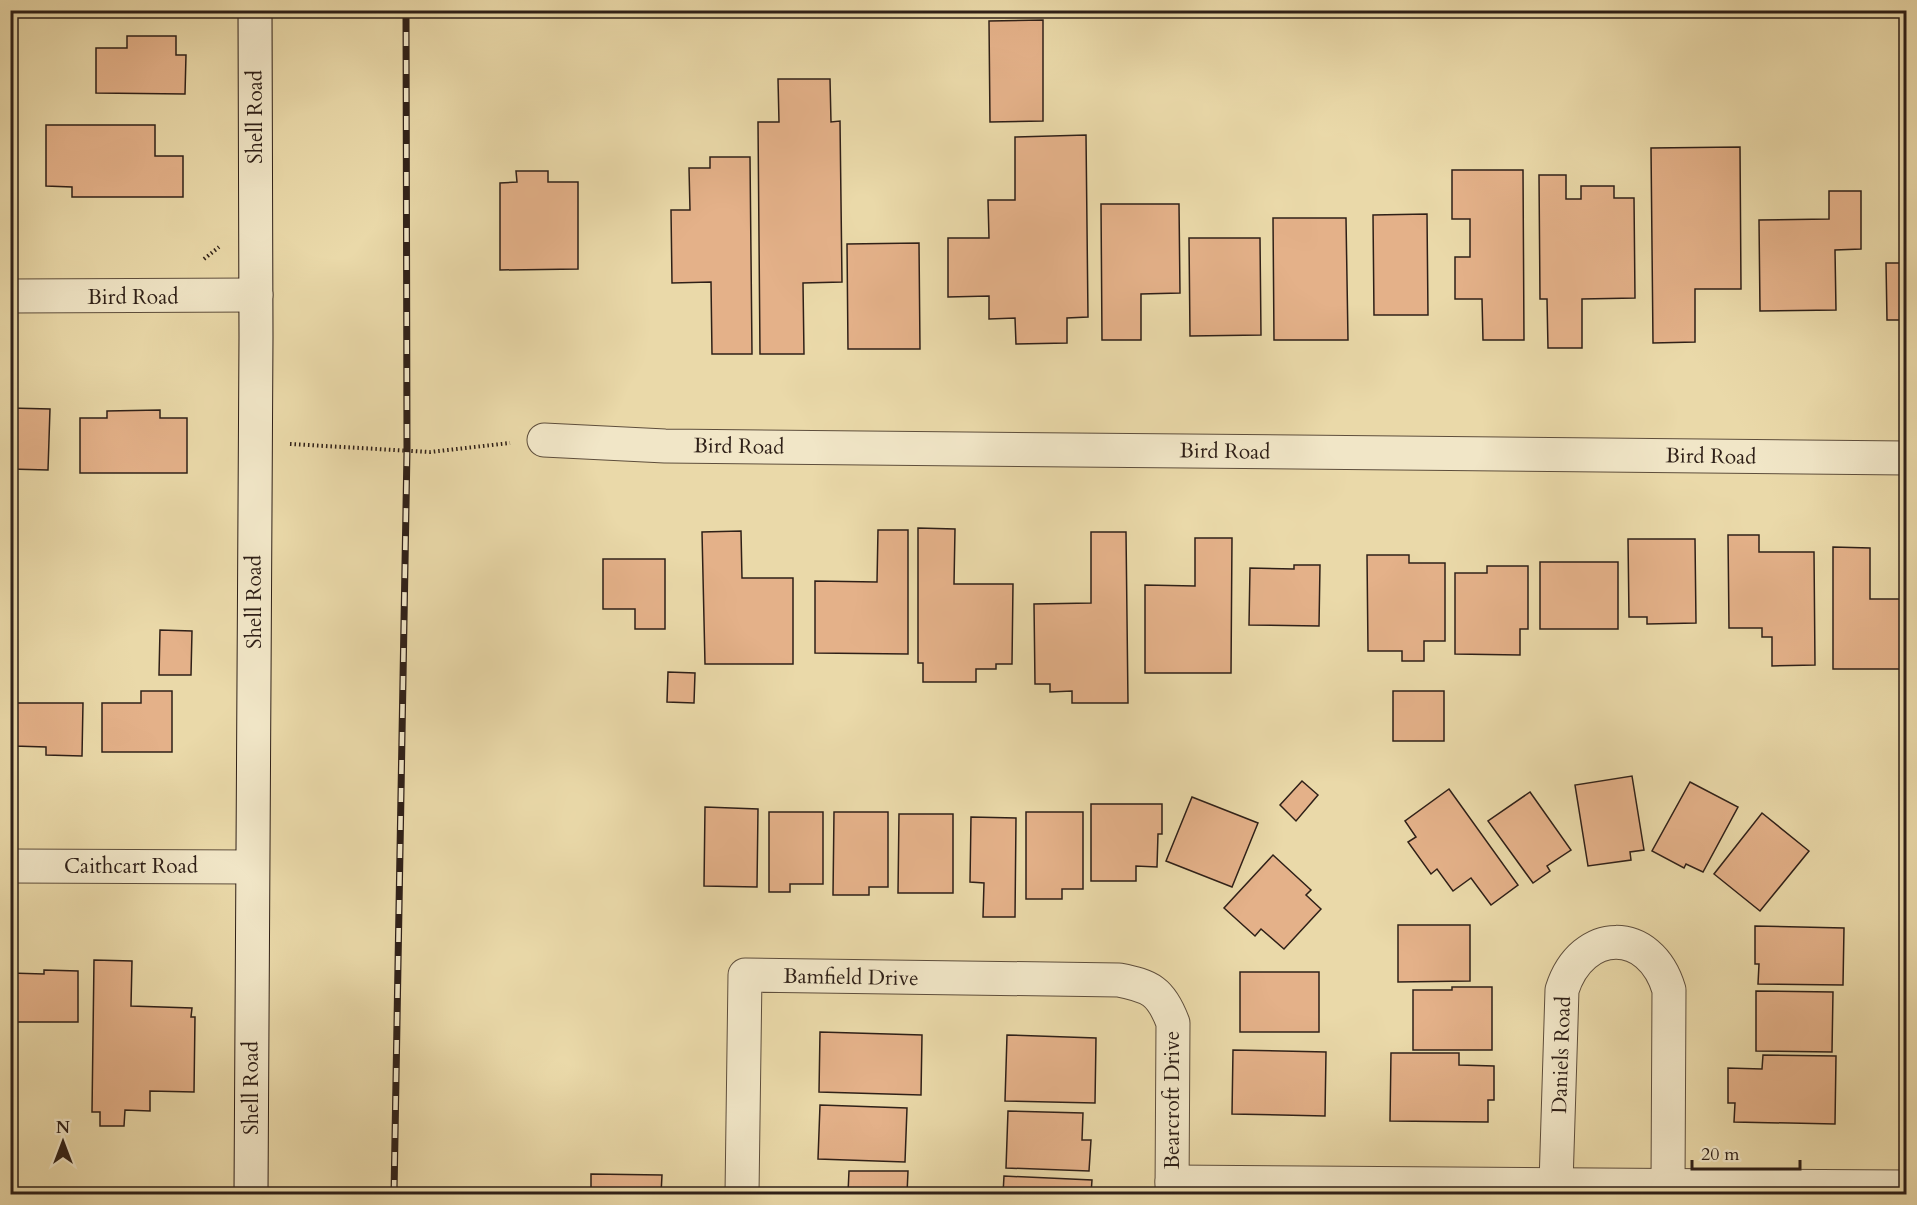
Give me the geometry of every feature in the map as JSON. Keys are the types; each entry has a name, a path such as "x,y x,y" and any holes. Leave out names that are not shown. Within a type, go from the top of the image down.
{"street":[{"name":"Shell Road","path":"251,1194 256,295 255,10"},
{"name":"Bird Road","path":"10,296 256,295"},
{"name":"Bird Road","path":"544,440 665,446 1906,458"},
{"name":"Caithcart Road","path":"10,866 252,867"},
{"name":"Daniels Road","path":"1556,1184 1562,990 1569,970 1582,954 1600,945 1621,943 1638,948 1653,958 1664,972 1669,990 1668,1186"},
{"name":"Bamfield Drive","path":"742,1194 746,975 1119,980 1144,985 1155,992 1167,1006"},
{"name":"Bearcroft Drive","path":"1167,1006 1173,1023 1172,1188"},
{"path":"1172,1188 1556,1184 1906,1187"}],"path":[{"path":"288,444 430,452 544,440"},
{"path":"206,1194 216,1190"}],"building":[{"path":"1043,20 1043,121 990,122 989,21"},
{"path":"127,36 176,36 176,55 186,55 185,94 96,93 96,48 127,48"},
{"path":"778,79 830,79 831,122 840,121 842,282 803,283 804,354 760,354 758,122 779,122"},
{"path":"46,125 155,125 155,156 183,156 183,197 72,197 72,187 46,186"},
{"path":"1086,135 1088,317 1067,318 1067,343 1016,344 1015,318 989,319 989,296 948,297 948,238 989,238 988,200 1015,200 1015,137"},
{"path":"1740,147 1741,289 1695,289 1695,342 1653,343 1651,148"},
{"path":"710,157 750,157 752,354 712,354 711,282 672,283 671,210 690,210 689,168 710,168"},
{"path":"1452,170 1523,170 1524,340 1483,340 1482,299 1455,299 1455,257 1470,257 1470,219 1452,219"},
{"path":"516,171 548,171 548,182 578,182 578,269 500,270 500,183 517,182"},
{"path":"1539,175 1566,175 1566,199 1581,199 1581,186 1614,186 1614,198 1634,198 1635,298 1582,299 1582,348 1548,348 1547,299 1540,299"},
{"path":"1829,191 1861,191 1861,249 1835,250 1836,310 1760,311 1759,220 1829,219"},
{"path":"1101,204 1179,204 1180,293 1141,294 1141,340 1102,340"},
{"path":"1427,214 1428,315 1374,315 1373,215"},
{"path":"1273,218 1346,218 1348,340 1274,340"},
{"path":"1189,238 1260,238 1261,335 1190,336"},
{"path":"919,243 920,349 848,349 847,244"},
{"path":"1886,263 1906,263 1906,320 1887,320"},
{"path":"10,408 50,409 48,470 10,469"},
{"path":"160,410 160,418 187,418 187,473 80,473 80,418 107,418 107,411"},
{"path":"918,528 955,529 954,584 1013,584 1012,664 996,664 996,669 976,669 976,682 923,682 923,663 918,663"},
{"path":"878,530 908,530 908,654 815,653 815,581 877,582"},
{"path":"741,531 742,578 793,578 793,664 705,664 702,532"},
{"path":"1091,532 1126,532 1128,703 1072,703 1072,691 1050,692 1050,684 1035,684 1034,604 1091,603"},
{"path":"1728,535 1759,535 1759,552 1814,552 1815,665 1772,666 1772,637 1762,637 1762,628 1729,628"},
{"path":"1195,538 1232,538 1231,673 1145,673 1145,585 1195,586"},
{"path":"1628,539 1695,539 1696,623 1647,624 1647,617 1629,617"},
{"path":"1833,547 1870,548 1870,599 1906,599 1906,669 1833,669"},
{"path":"1367,555 1409,555 1409,563 1445,563 1445,641 1424,641 1424,661 1402,661 1402,651 1368,651"},
{"path":"603,559 665,559 665,629 635,629 635,609 603,609"},
{"path":"1540,562 1618,562 1618,629 1540,629"},
{"path":"1294,565 1320,565 1319,626 1249,625 1250,568 1294,569"},
{"path":"1487,566 1528,566 1528,629 1520,629 1520,655 1455,654 1455,573 1487,573"},
{"path":"160,630 192,631 191,675 159,675"},
{"path":"668,672 695,673 694,703 667,702"},
{"path":"141,691 172,691 172,752 102,752 102,703 141,703"},
{"path":"1393,691 1444,691 1444,741 1393,741"},
{"path":"10,696 16,696 16,703 83,703 82,756 46,755 46,747 14,746 14,742 10,742"},
{"path":"1632,776 1644,850 1630,852 1631,860 1588,866 1575,785"},
{"path":"1302,781 1318,795 1296,821 1280,805"},
{"path":"1690,782 1738,807 1703,872 1686,864 1684,868 1652,851"},
{"path":"1449,789 1518,885 1491,905 1471,878 1453,891 1437,869 1431,874 1408,842 1416,837 1405,821"},
{"path":"1530,792 1571,850 1547,866 1550,871 1533,883 1488,821"},
{"path":"1192,797 1258,823 1232,887 1166,861"},
{"path":"1091,804 1162,804 1162,834 1158,834 1157,867 1136,866 1136,881 1091,881"},
{"path":"705,807 758,809 757,887 704,886"},
{"path":"769,812 823,812 823,884 790,884 790,892 769,892"},
{"path":"834,812 888,812 888,887 869,887 869,895 833,895"},
{"path":"1026,812 1083,812 1083,889 1062,889 1062,899 1026,899"},
{"path":"1762,813 1809,851 1760,911 1714,874"},
{"path":"899,814 953,814 953,893 898,893"},
{"path":"971,817 1016,818 1015,917 983,917 984,883 970,882"},
{"path":"1273,855 1311,890 1306,895 1321,909 1284,949 1261,929 1255,936 1224,908"},
{"path":"1904,923 1906,923 1906,983 1904,983"},
{"path":"1398,925 1470,925 1470,981 1398,982"},
{"path":"1755,926 1844,928 1843,985 1758,984 1759,964 1755,964"},
{"path":"94,960 132,961 131,1006 192,1008 191,1017 195,1017 194,1092 150,1091 150,1111 125,1110 124,1126 100,1126 100,1112 92,1112"},
{"path":"44,970 78,971 78,1022 10,1022 10,973 44,974"},
{"path":"1240,972 1319,972 1319,1032 1240,1032"},
{"path":"1452,987 1492,987 1492,1050 1413,1050 1413,990 1452,990"},
{"path":"1756,991 1833,992 1832,1052 1756,1051"},
{"path":"820,1032 922,1035 921,1095 819,1092"},
{"path":"1007,1035 1096,1038 1095,1103 1005,1101"},
{"path":"1233,1050 1326,1052 1325,1116 1232,1114"},
{"path":"1391,1053 1459,1053 1459,1065 1494,1066 1494,1100 1488,1100 1488,1122 1390,1121"},
{"path":"1763,1055 1836,1056 1835,1124 1734,1122 1735,1103 1728,1103 1728,1068 1762,1069"},
{"path":"1903,1058 1906,1058 1906,1124 1901,1124"},
{"path":"820,1105 907,1108 905,1162 818,1159"},
{"path":"1008,1111 1083,1113 1082,1140 1091,1140 1089,1171 1006,1168"},
{"path":"849,1171 908,1171 907,1194 796,1194 796,1192 848,1193"},
{"path":"591,1174 662,1175 661,1194 591,1194"},
{"path":"1004,1176 1092,1180 1091,1194 1003,1194"}],"railway":[{"path":"394,1194 407,450 406,10"}]}
